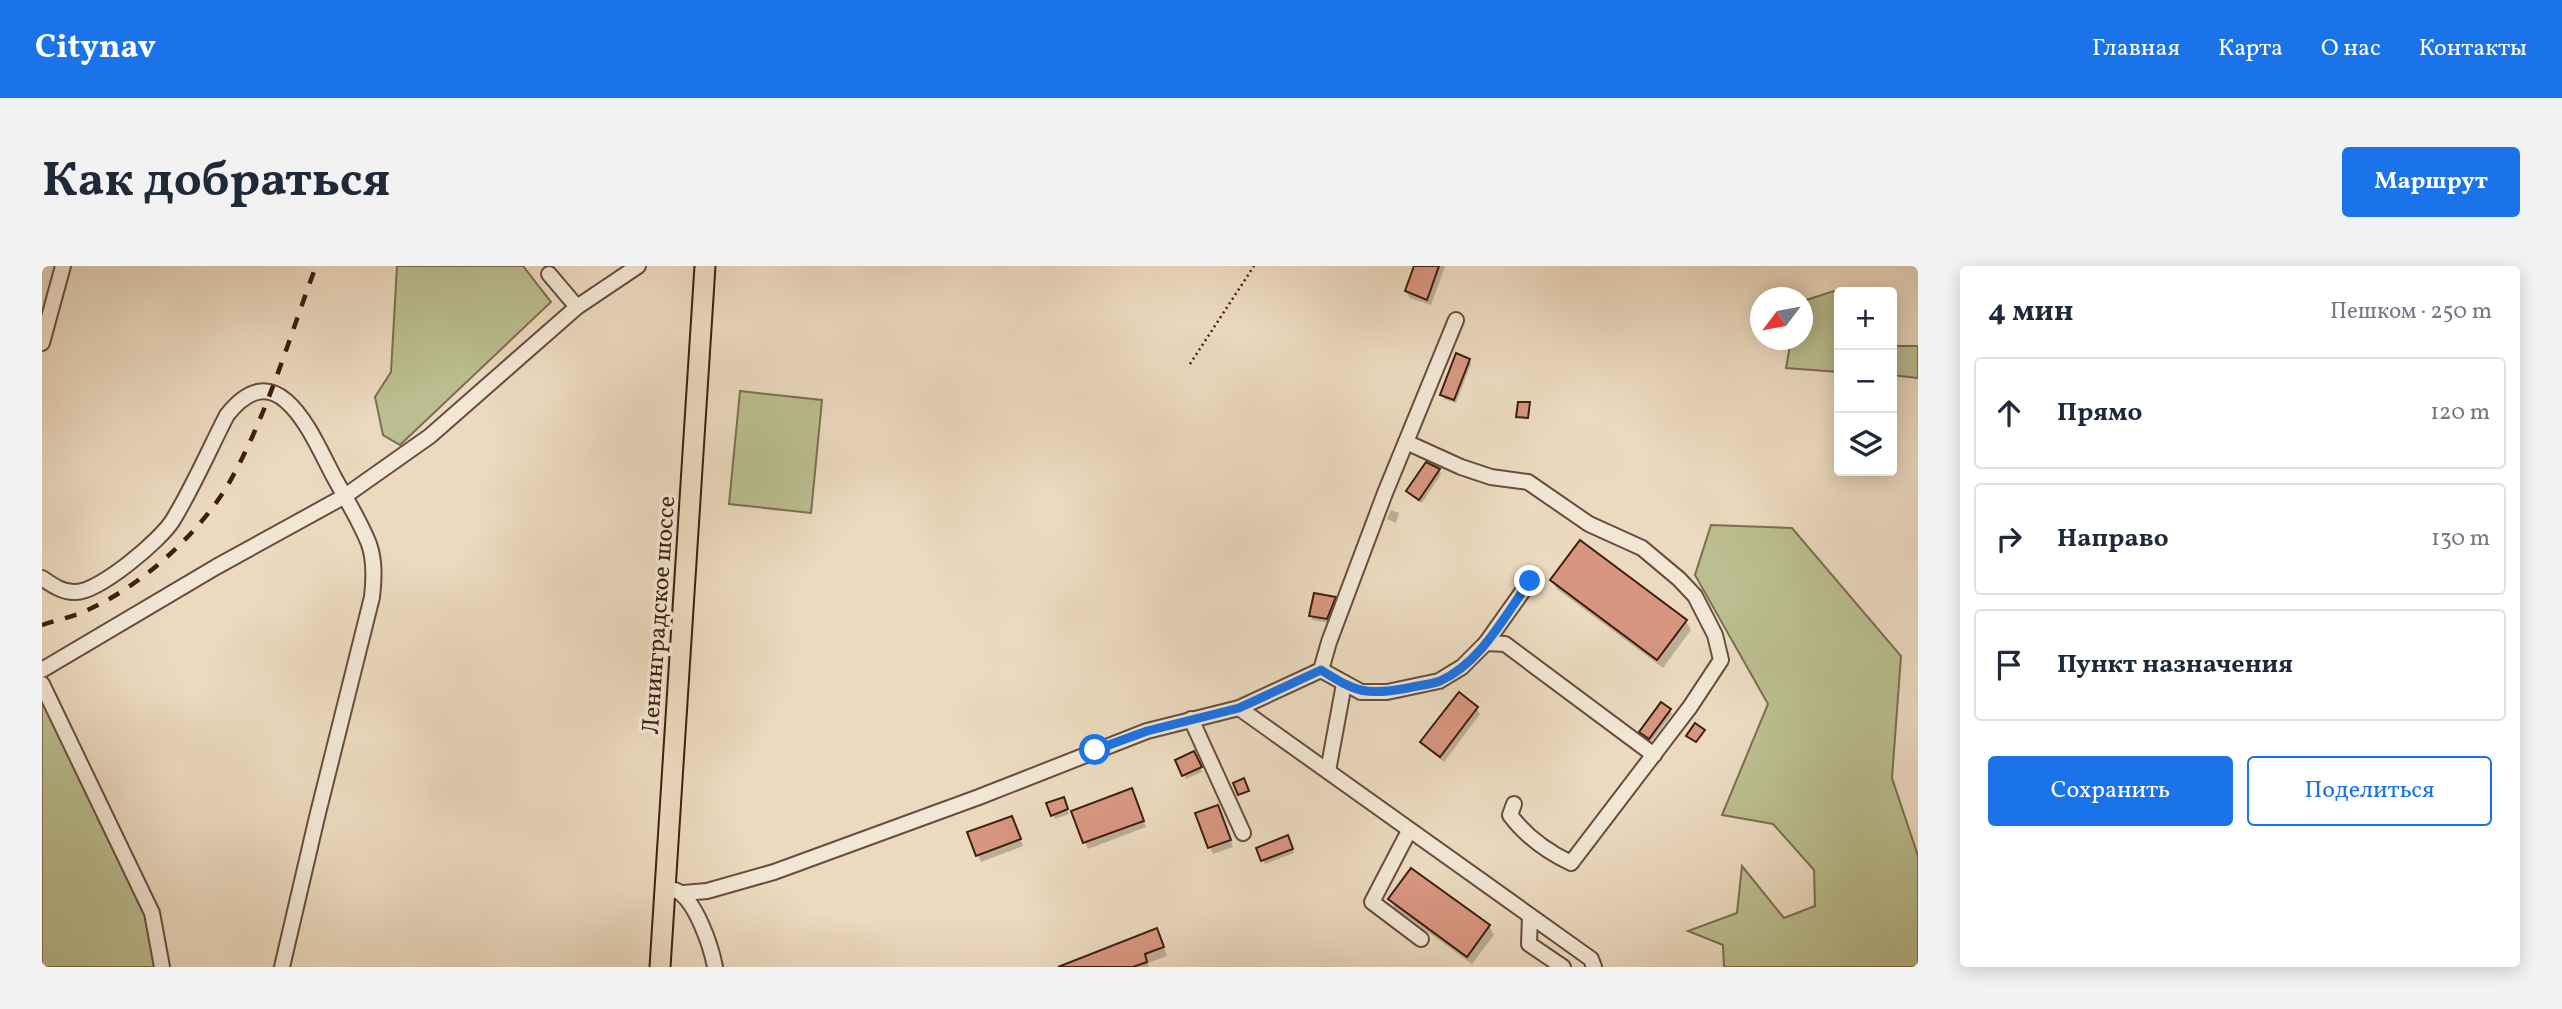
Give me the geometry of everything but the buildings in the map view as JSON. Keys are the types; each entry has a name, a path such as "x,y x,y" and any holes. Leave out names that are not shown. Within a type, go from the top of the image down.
{"main road":[{"name":"Ленинградское шоссе","path":"660,967 674,889 705,266"}],"street":[{"path":"42,343 63,266"},
{"path":"42,670 216,567 345,496 430,436 577,307 638,266"},
{"path":"549,274 577,307"},
{"path":"674,889 707,891 774,872 979,797 1147,731 1239,708 1321,670 1329,642 1406,442 1456,320"},
{"path":"42,578 58,589 77,593 94,587 125,567 172,522 227,415 238,402 255,393 280,395 295,408 345,496 369,545 374,570 372,597 282,967"},
{"path":"1406,442 1461,467 1491,477 1528,482 1589,524 1642,548 1695,596 1715,635 1721,660 1690,707 1571,863 1559,858 1520,828 1510,815 1514,804"},
{"path":"1321,670 1360,692 1387,692 1439,681 1462,667 1486,643 1530,581"},
{"path":"1486,643 1505,644 1525,657 1654,755"},
{"path":"42,684 152,913 162,967"},
{"path":"1328,771 1344,684"},
{"path":"1239,708 1591,959 1594,967"},
{"path":"1191,719 1243,833"},
{"path":"1409,831 1372,902 1422,939"},
{"path":"674,889 697,916 715,967"},
{"path":"1530,916 1529,944 1563,967"}],"path":[{"path":"1190,364 1254,266"}],"green space":[{"path":"397,266 523,266 551,302 400,445 383,435 375,397 391,372"},
{"path":"1834,291 1834,372 1786,368 1789,350 1813,350 1813,298"},
{"path":"1897,346 1918,346 1918,378 1897,376"},
{"path":"740,391 822,400 811,513 729,504"},
{"path":"1711,525 1792,528 1901,656 1892,778 1918,856 1918,967 1724,967 1723,945 1688,931 1737,913 1742,866 1784,918 1815,906 1814,870 1773,824 1722,815 1768,704 1695,575"},
{"path":"42,677 157,913 166,967 42,967"}],"railway":[{"path":"42,625 100,604 143,577 183,542 216,503 255,431 316,266"}],"route":[{"path":"1095,750 1147,731 1239,708 1321,670 1360,692 1387,692 1439,681 1462,667 1486,643 1530,581"}]}
